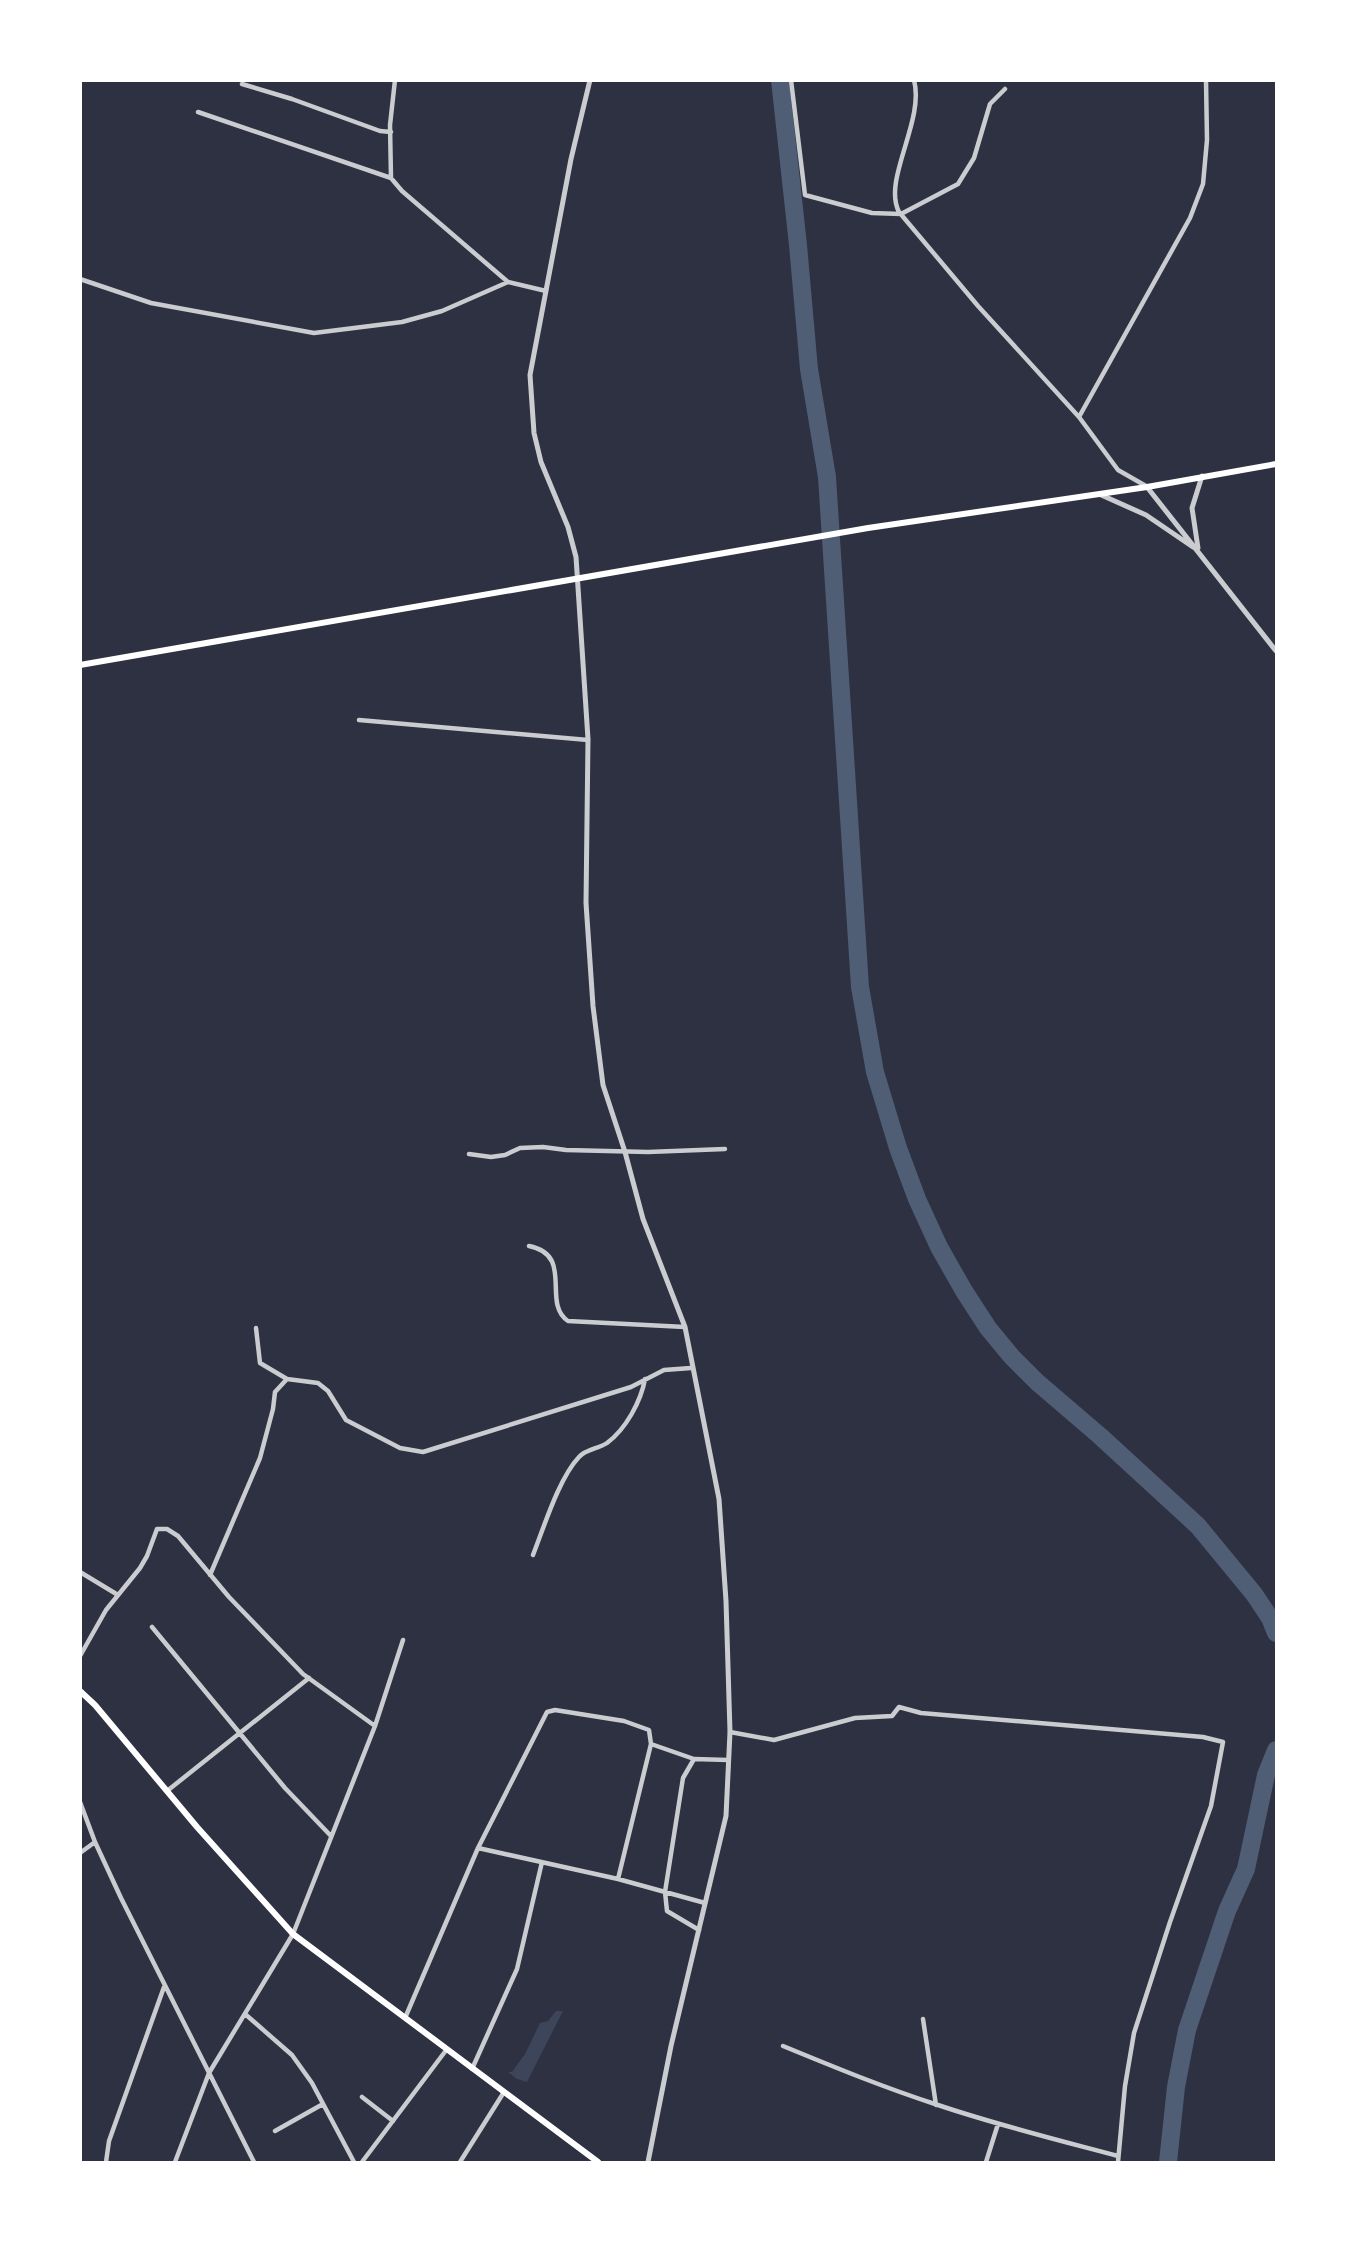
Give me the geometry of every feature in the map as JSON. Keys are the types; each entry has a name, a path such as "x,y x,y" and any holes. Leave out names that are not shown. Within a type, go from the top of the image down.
{"main road":[{"path":"80,665 868,528 1147,487 1276,464"},
{"path":"80,1691 293,1934 598,2162"}],"street":[{"path":"391,178 395,80"},
{"path":"590,80 571,159 530,375 534,433 541,462 568,527 576,557 588,740 586,903 593,1006 603,1085 643,1219 685,1327 719,1499 726,1601 730,1732 726,1816 671,2046 648,2162"},
{"path":"792,80 805,195 872,213 901,214 958,184 974,158 990,104 1005,89"},
{"path":"914,80 918,92 912,126 896,181 896,206 901,214 978,306 1079,417 1118,470 1147,487 1276,651"},
{"path":"1079,417 1190,218 1203,184 1207,140 1206,80"},
{"path":"242,85 292,99 380,131 391,132"},
{"path":"198,112 391,178 402,191 508,282 546,291"},
{"path":"80,279 151,303 314,333 402,322 442,311 508,282"},
{"path":"1199,551 1192,508 1202,476"},
{"path":"1099,494 1146,515 1199,551"},
{"path":"359,720 588,740"},
{"path":"469,1154 491,1157 505,1155 520,1148 542,1147 625,1152 725,1149"},
{"path":"529,1247 543,1251 553,1264 559,1312 568,1321 685,1327"},
{"path":"256,1328 260,1363 287,1379 318,1383 328,1391 346,1420 400,1448 424,1452 631,1387 664,1370 691,1368"},
{"path":"533,1555 564,1479 585,1452 605,1444 615,1436 630,1416 643,1391 646,1378"},
{"path":"209,1575 260,1458 275,1392 287,1379"},
{"path":"80,1656 101,1617 140,1568 157,1529 167,1529 178,1536 229,1597 309,1678 375,1726"},
{"path":"80,1572 118,1595"},
{"path":"152,1627 285,1788 331,1836"},
{"path":"175,2162 184,2132 209,2073 293,1934 375,1726 403,1640"},
{"path":"167,1791 309,1678"},
{"path":"730,1732 774,1740 855,1718 892,1716 899,1707 921,1713 1203,1737 1223,1742 1212,1806 1134,2033 1125,2086 1118,2159 936,2105 783,2046"},
{"path":"405,2018 478,1848 547,1712 555,1710 624,1721 649,1730 651,1744 618,1879"},
{"path":"651,1744 694,1759 728,1760"},
{"path":"694,1759 683,1778 664,1892 667,1911 699,1930"},
{"path":"80,1802 95,1842 164,1986 254,2162"},
{"path":"80,1853 95,1842"},
{"path":"478,1848 618,1879 705,1903"},
{"path":"472,2068 517,1969 542,1862"},
{"path":"106,2162 108,2141 164,1986"},
{"path":"245,2014 292,2055 312,2082 354,2162"},
{"path":"923,2019 936,2105"},
{"path":"362,2162 447,2049"},
{"path":"460,2162 504,2092"},
{"path":"362,2097 393,2121"},
{"path":"275,2131 323,2104"},
{"path":"986,2162 998,2124"}],"shaded area":[{"path":"556,2011 563,2011 527,2082 517,2079 508,2072 512,2072 525,2054 540,2023 548,2021"}],"waterway":[{"path":"780,80 809,369 827,477 860,987 875,1072 898,1148 939,1247 988,1328 1037,1382 1198,1526 1254,1594 1270,1618 1276,1633"},
{"path":"1168,2162 1176,2087 1187,2030 1227,1911 1246,1869 1266,1775 1276,1750"}]}
